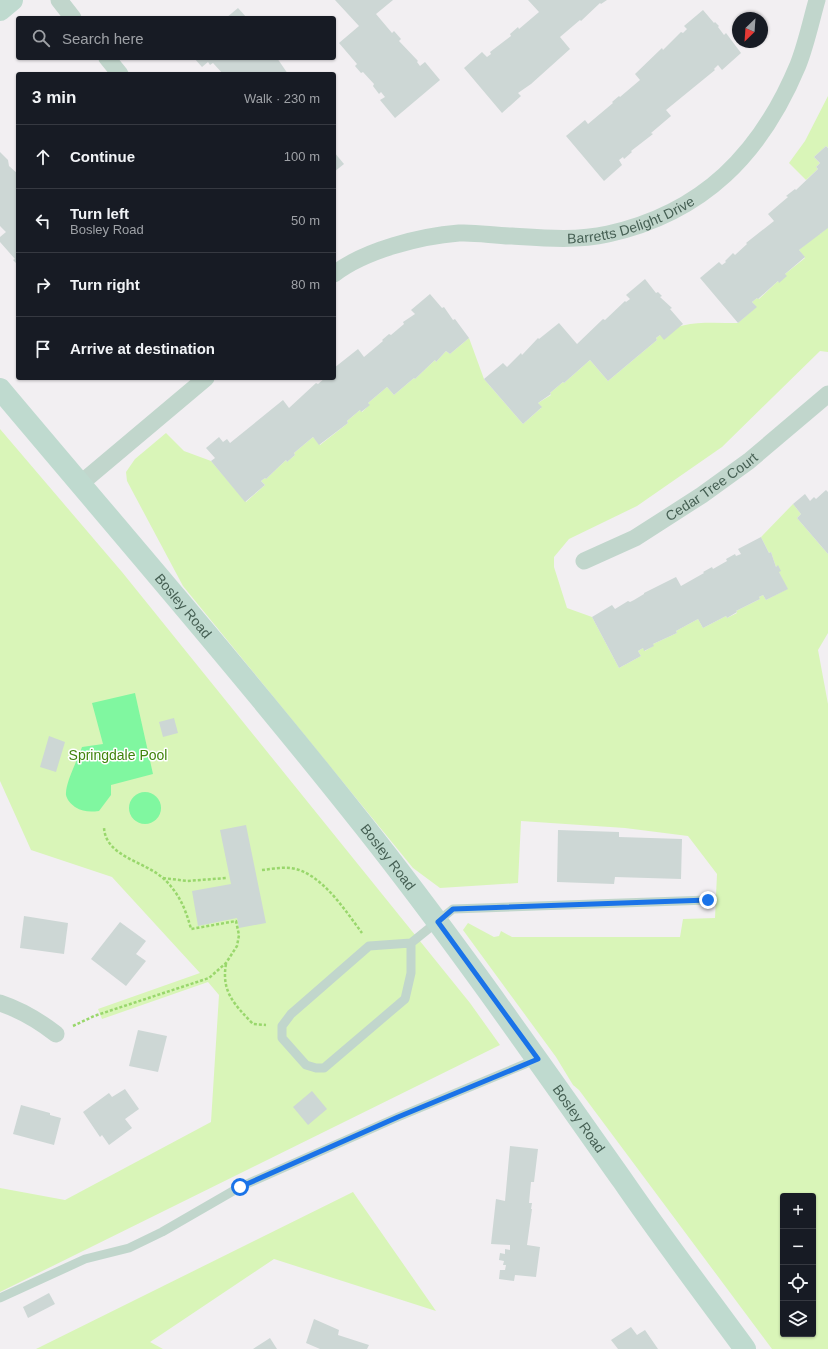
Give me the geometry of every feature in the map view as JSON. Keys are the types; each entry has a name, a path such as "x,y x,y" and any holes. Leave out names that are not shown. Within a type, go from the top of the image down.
{"street":[{"path":"0,10 12,0"},
{"path":"59,0 72,16"},
{"name":"Barretts Delight Drive","path":"336,272 344,266 382,250 419,239 460,233 570,238 607,235 652,221 692,202 727,175 755,142 779,106 798,64 817,0"},
{"path":"109,60 118,72"},
{"path":"80,484 204,380"},
{"name":"Bosley Road","path":"0,390 358,819 438,922 538,1059 624,1183 745,1349"},
{"name":"Cedar Tree Court","path":"584,560 635,538 702,495 749,461 828,394"},
{"path":"0,1003 16,1008 39,1021 56,1034"}],"lane":[{"path":"411,942 411,973 408,989 404,999 324,1068 316,1068 306,1065 282,1038 282,1026 292,1014 359,954 373,946 411,942 453,909 708,900"},
{"path":"0,1298 85,1259 129,1248 162,1232 240,1187 398,1117 538,1059"}],"path":[{"path":"104,827 107,840 119,853 163,878 187,881 226,878"},
{"path":"262,870 290,867 306,872 322,884 373,946"},
{"path":"56,1034 94,1016 210,978 226,964 237,946 239,935 236,922 191,929 185,907 163,878"},
{"path":"226,964 224,976 232,1002 253,1024 282,1026"}],"green space":[{"path":"828,96 828,148 826,146 814,157 820,163 816,167 818,169 806,180 789,163 805,141"},
{"path":"828,225 828,352 820,351 722,447 637,506 569,539 554,557 554,567 567,608 592,617 619,668 641,656 638,651 643,648 645,651 653,646 653,644 677,633 676,631 698,619 703,628 726,616 727,618 737,613 736,611 760,599 759,597 763,595 766,600 787,589 779,572 778,566 776,567 771,552 769,553 761,537 793,504 801,514 797,518 828,554 828,633 818,650 828,704 828,1349 772,1349 579,1090 573,1085 556,1057 463,930 468,923 494,937 499,936 501,931 512,937 680,937 683,919 715,918 717,874 688,836 625,828 521,821 518,883 440,888 413,868 183,586 127,481 126,472 135,459 166,433 184,451 211,461 246,502 265,485 261,481 265,478 266,479 286,460 287,462 295,455 294,453 313,437 320,445 348,423 347,421 360,410 362,412 369,405 368,403 387,387 394,395 414,378 415,379 435,360 436,362 446,351 450,354 469,338 484,379 523,424 541,408 538,403 551,395 550,393 590,360 608,381 657,340 656,338 665,332 695,323 738,323 756,307 752,302 757,298 759,299 778,281 779,282 785,274 805,258 799,250 819,233 820,234 827,228"},
{"name":"Springdale Pool","path":"0,429 122,572 470,1003 500,1045 0,1292 0,1188 65,1200 211,1122 219,995 208,982 102,1019 98,1009 200,973 112,877 31,850 0,781"},
{"path":"353,1192 436,1311 274,1259 150,1342 163,1349 36,1349"}],"shaded area":[{"path":"135,693 153,774 111,785 111,795 99,811 93,812 78,809 69,802 66,795 66,790 72,771 82,747 103,744 92,703"},
{"path":"145,792 156,797 161,808 156,819 145,824 134,819 129,808 134,797"}],"building":[{"path":"335,0 393,0 376,14 392,33 394,31 401,39 399,41 418,61 417,62 420,66 425,62 440,80 395,118 380,100 385,97 381,92 379,94 373,86 374,84 355,66 357,64 339,43 359,26"},
{"path":"528,0 607,0 601,4 600,3 581,21 580,20 560,37 570,49 531,84 518,93 521,96 502,113 464,68 482,52 487,57 491,54 490,52 511,36 510,34 518,27 519,29 539,12"},
{"path":"238,8 245,16 228,16"},
{"path":"703,10 714,23 715,22 719,26 718,27 724,35 726,33 732,41 732,48 737,48 741,53 722,70 718,65 714,69 715,70 666,110 671,116 624,159 623,157 619,160 622,165 604,181 566,136 585,120 588,124 619,96 620,97 640,80 635,74 662,48 663,50 681,32 683,33 687,29 684,26"},
{"path":"196,60 278,60 287,72 221,72 213,63 210,65 208,62 202,67"},
{"path":"826,146 828,148 828,228 799,250 805,257 785,274 787,276 779,283 778,281 758,299 757,298 752,302 757,307 738,323 700,278 719,262 722,265 726,262 725,261 733,253 735,255 747,244 746,243 774,221 768,214 788,197 786,196 795,189 796,190 818,169 816,167 820,163 814,157"},
{"path":"0,152 8,160 9,166 16,172 16,263 13,260 15,259 0,242 0,237 6,232 0,226"},
{"path":"336,154 344,164 336,170"},
{"path":"645,279 656,293 658,292 662,296 660,297 672,308 670,309 683,324 664,340 660,335 656,338 657,340 608,381 590,360 550,393 551,394 538,403 542,407 523,424 484,379 503,363 507,367 521,353 522,355 538,338 539,339 559,323 577,344 603,319 605,320 625,301 626,302 630,299 626,295"},
{"path":"430,294 442,308 444,307 453,320 455,319 469,338 450,354 446,351 436,362 435,360 415,379 414,378 394,395 387,387 368,403 370,405 361,412 360,410 347,421 348,423 319,445 313,437 294,453 295,455 287,462 286,460 266,479 265,478 261,481 265,485 245,502 211,461 215,458 206,448 219,437 223,442 227,439 230,443 283,400 289,408 316,383 318,384 323,380 336,380 336,366 358,349 364,357 389,334 391,335 404,324 403,322 415,314 411,310"},
{"path":"826,490 828,492 828,554 797,518 801,514 793,504 805,494 810,501 814,497 816,499"},
{"path":"761,537 769,553 771,552 776,567 778,565 781,571 779,572 788,589 766,600 763,595 759,597 760,599 736,611 737,612 727,618 726,616 703,628 698,619 676,631 677,633 653,644 654,646 644,651 643,648 638,651 641,656 619,668 592,617 612,605 615,609 628,601 630,602 644,593 676,577 681,586 712,567 713,569 727,561 726,559 735,554 736,556 741,554 738,549"},
{"path":"174,718 178,733 163,737 159,722"},
{"path":"49,736 65,742 56,772 40,767"},
{"path":"246,825 266,923 239,928 237,918 198,926 192,891 231,884 220,830"},
{"path":"558,830 619,832 619,837 682,839 681,879 615,877 614,884 557,882"},
{"path":"24,916 68,923 64,954 20,948"},
{"path":"120,922 146,941 136,954 146,961 126,986 91,959"},
{"path":"138,1030 167,1036 158,1072 129,1066"},
{"path":"125,1089 139,1109 125,1119 132,1128 109,1145 102,1135 100,1137 83,1112 109,1093 112,1097"},
{"path":"312,1091 327,1109 308,1125 293,1107"},
{"path":"21,1105 50,1113 50,1115 61,1118 54,1145 13,1134"},
{"path":"510,1146 538,1149 534,1182 531,1182 529,1203 532,1203 532,1209 527,1245 540,1247 536,1277 515,1275 514,1281 499,1279 500,1270 505,1270 506,1265 503,1265 504,1261 499,1260 500,1253 505,1254 505,1249 510,1250 510,1245 491,1244 496,1199 505,1201"},
{"path":"49,1293 55,1304 28,1318 23,1307"},
{"path":"314,1319 339,1330 338,1335 369,1345 367,1349 320,1349 306,1343"},
{"path":"631,1327 637,1335 645,1330 658,1349 618,1349 611,1340"},
{"path":"270,1338 277,1349 253,1349"}],"route":[{"path":"240,1187 398,1117 538,1059 438,922 453,909 708,900"}]}
